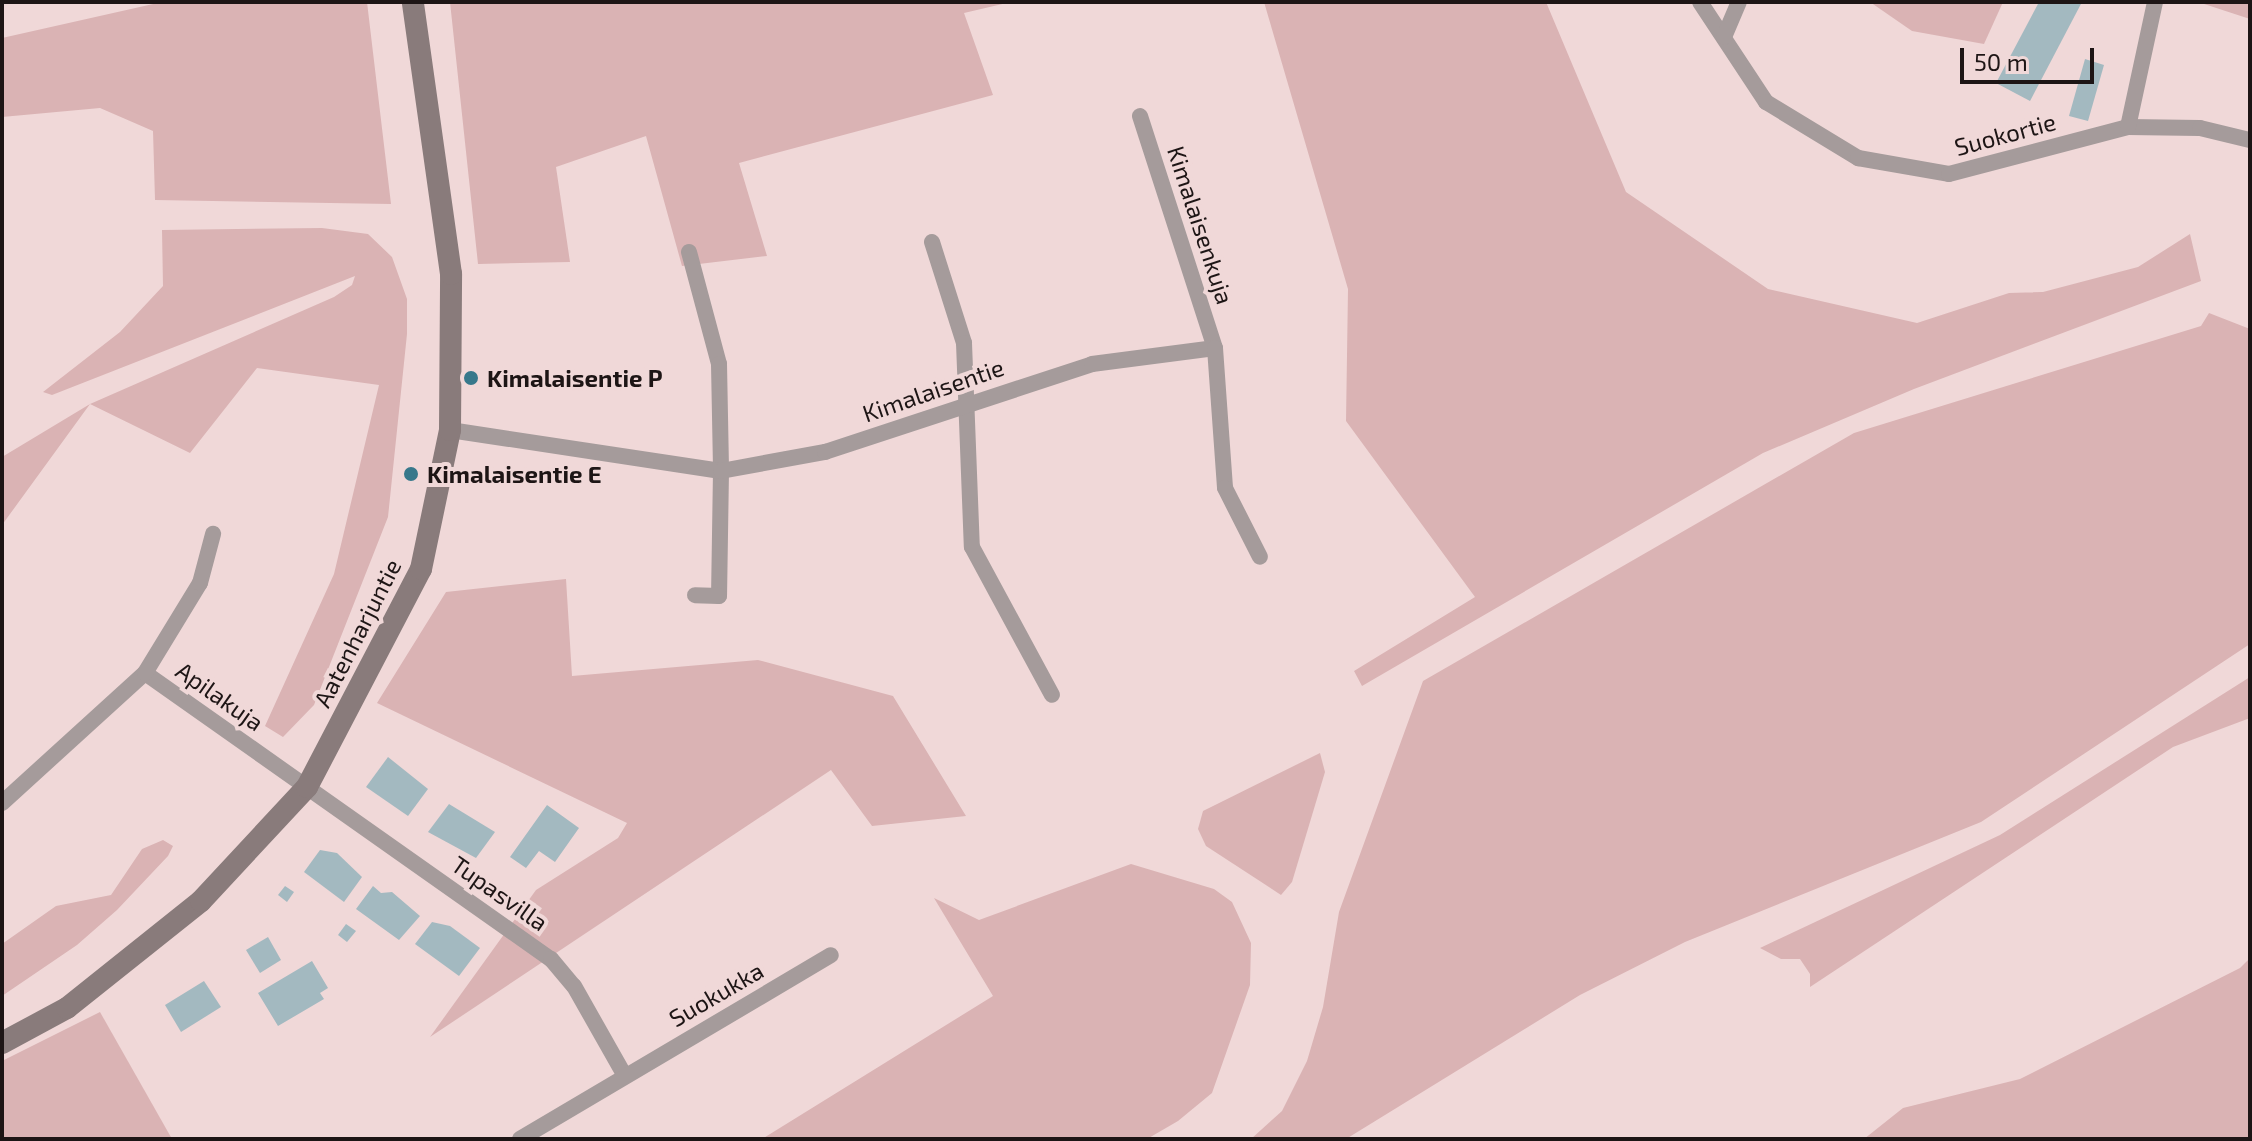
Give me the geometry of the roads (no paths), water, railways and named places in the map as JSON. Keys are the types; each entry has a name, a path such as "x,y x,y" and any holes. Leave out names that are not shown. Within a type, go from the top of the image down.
{"street":[{"name":"Aatenharjuntie","path":"2,1043 67,1008 201,901 307,787 421,569 450,430 451,274 413,2"},
{"name":"Suokortie","path":"1700,2 1766,102 1858,158 1949,174 2128,127 2200,128 2250,140"},
{"path":"1724,37 1739,2"},
{"path":"2128,127 2155,2"},
{"name":"Kimalaisenkuja","path":"1140,116 1215,348"},
{"path":"932,242 964,343 970,402 972,547 1052,695"},
{"path":"689,252 719,364 721,471 719,596 695,595"},
{"name":"Kimalaisentie","path":"450,430 721,471 825,452 1092,364 1215,348"},
{"path":"1215,348 1225,488 1260,557"},
{"path":"145,673 200,583 213,534"},
{"name":"Apilakuja","path":"2,803 145,673 307,787"},
{"name":"Tupasvilla","path":"307,787 551,959 574,986 625,1076"},
{"name":"Suokukka","path":"520,1139 831,955"}],"place":[{"name":"Kimalaisentie P","path":"471,378"},
{"name":"Kimalaisentie E","path":"411,474"}]}
